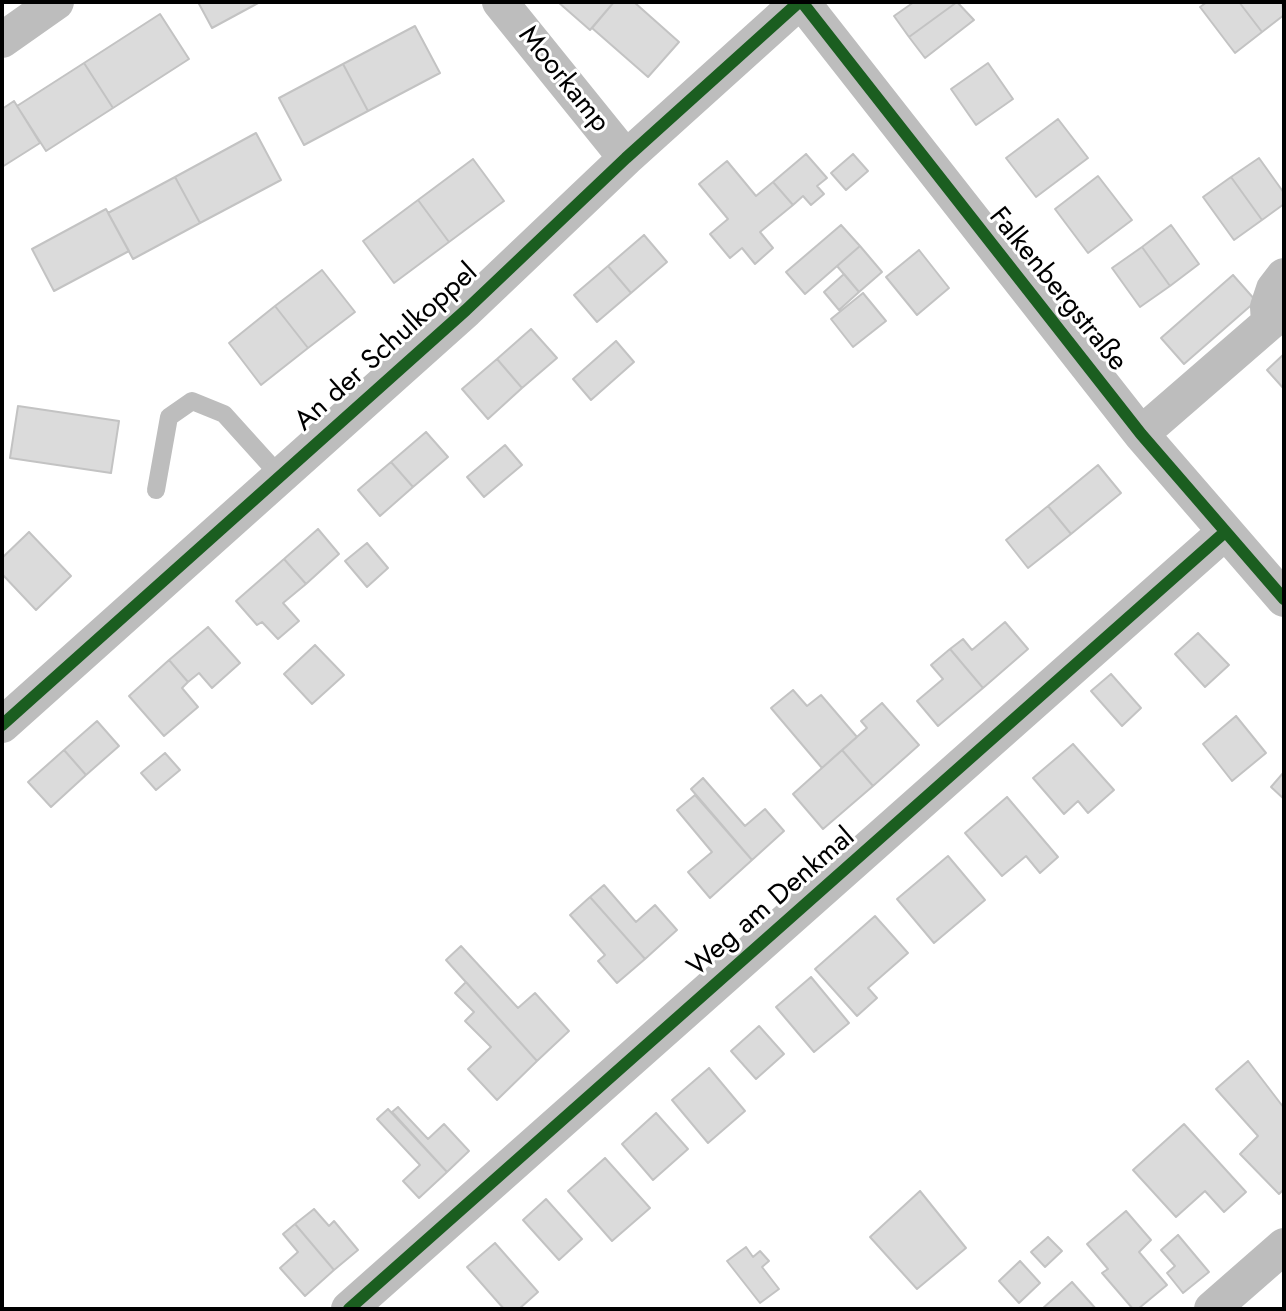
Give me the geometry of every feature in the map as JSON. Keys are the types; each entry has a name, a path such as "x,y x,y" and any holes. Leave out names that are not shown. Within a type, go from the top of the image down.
{"street":[{"path":"2,40 56,2"},
{"name":"Moorkamp","path":"500,2 626,158"},
{"name":"An der Schulkoppel","path":"2,725 466,310 626,158 800,2"},
{"name":"Falkenbergstraße","path":"800,2 1141,434 1284,599"},
{"path":"1141,434 1276,325 1268,307 1274,289 1284,276"},
{"name":"Weg am Denkmal","path":"349,1309 1225,532"},
{"path":"1212,1309 1284,1246"}],"lane":[{"path":"156,490 169,417 192,401 224,414 280,476"}],"building":[{"path":"198,2 260,2 212,28"},
{"path":"558,2 614,2 590,30"},
{"path":"614,2 634,2 679,42 648,77 592,28"},
{"path":"914,2 957,2 909,37 894,16"},
{"path":"957,2 974,20 925,58 909,37"},
{"path":"1207,2 1239,2 1262,32 1235,53 1200,7"},
{"path":"1239,2 1282,2 1284,15 1262,32"},
{"path":"160,14 189,59 113,108 84,63"},
{"path":"415,26 440,73 368,111 343,64"},
{"path":"84,63 113,108 46,151 17,106"},
{"path":"988,63 1013,99 976,125 951,89"},
{"path":"343,64 368,111 304,145 279,98"},
{"path":"14,101 40,143 2,167 2,109"},
{"path":"1058,119 1088,158 1036,197 1006,158"},
{"path":"256,133 281,180 200,223 175,177"},
{"path":"806,154 827,178 817,186 824,194 811,205 803,196 793,205 773,182"},
{"path":"853,154 868,171 846,190 831,173"},
{"path":"1259,158 1284,193 1284,204 1262,220 1231,177"},
{"path":"473,159 504,201 449,242 418,200"},
{"path":"727,161 756,196 773,182 793,205 760,232 773,248 755,264 742,248 730,258 710,234 728,219 699,184"},
{"path":"1098,176 1132,220 1088,253 1055,209"},
{"path":"175,177 200,223 133,259 108,213"},
{"path":"1231,177 1262,220 1234,240 1203,197"},
{"path":"418,200 449,242 394,283 363,241"},
{"path":"106,209 129,251 54,291 32,249"},
{"path":"841,225 860,246 805,294 786,272"},
{"path":"1171,225 1199,264 1170,286 1142,247"},
{"path":"644,235 667,262 631,293 608,266"},
{"path":"860,246 882,272 859,292 837,266"},
{"path":"1142,247 1170,286 1140,307 1112,268"},
{"path":"919,250 949,288 917,315 886,277"},
{"path":"608,266 631,293 597,322 574,295"},
{"path":"322,270 355,312 308,348 275,306"},
{"path":"844,274 859,292 839,310 824,292"},
{"path":"1233,275 1256,301 1184,364 1161,338"},
{"path":"863,293 886,321 853,347 831,319"},
{"path":"275,306 308,348 261,385 229,343"},
{"path":"531,329 557,358 522,388 497,359"},
{"path":"616,341 634,362 591,400 573,379"},
{"path":"1284,354 1284,389 1267,370"},
{"path":"497,359 522,388 488,419 462,389"},
{"path":"18,406 119,421 111,473 10,458"},
{"path":"426,432 448,457 413,487 391,462"},
{"path":"505,445 522,465 484,497 467,477"},
{"path":"391,462 413,487 380,516 358,490"},
{"path":"1098,465 1121,493 1071,534 1048,506"},
{"path":"1048,506 1071,534 1028,568 1006,540"},
{"path":"318,529 339,554 306,584 284,559"},
{"path":"29,532 71,576 36,610 2,574 2,558"},
{"path":"367,543 388,568 367,587 345,561"},
{"path":"284,559 306,584 283,603 299,621 278,639 262,622 257,625 236,601"},
{"path":"1005,622 1028,649 983,688 950,649 963,639 972,650"},
{"path":"208,627 240,663 212,688 199,673 188,682 169,660"},
{"path":"1198,633 1229,665 1205,687 1175,654"},
{"path":"315,645 344,675 312,704 284,674"},
{"path":"950,649 983,688 938,726 917,701 943,679 931,665"},
{"path":"169,660 188,682 182,688 198,707 164,736 129,696"},
{"path":"1111,674 1141,708 1122,726 1091,691"},
{"path":"793,690 807,706 821,695 857,737 822,768 771,708"},
{"path":"882,703 919,745 873,786 842,750 867,728 861,721"},
{"path":"1236,716 1266,753 1232,781 1203,744"},
{"path":"97,721 119,746 86,775 64,750"},
{"path":"1073,744 1114,790 1088,813 1078,801 1064,814 1033,778"},
{"path":"64,750 86,775 51,807 28,782"},
{"path":"842,750 873,786 823,829 793,794"},
{"path":"165,753 180,770 156,790 141,773"},
{"path":"1284,772 1284,799 1271,787"},
{"path":"703,778 745,826 765,809 784,831 752,860 691,789"},
{"path":"695,795 752,860 710,898 688,872 712,852 677,810"},
{"path":"1007,797 1058,857 1040,873 1026,856 1002,876 965,833"},
{"path":"948,856 985,900 934,943 897,899"},
{"path":"604,885 636,922 655,905 677,930 645,959 590,897"},
{"path":"590,897 645,959 617,983 598,961 605,955 570,915"},
{"path":"875,916 908,953 868,988 877,998 857,1016 815,969"},
{"path":"461,946 518,1008 535,993 569,1031 537,1061 446,960"},
{"path":"811,977 849,1023 814,1052 776,1007"},
{"path":"466,982 537,1061 497,1100 468,1069 491,1047 465,1021 474,1012 455,993"},
{"path":"759,1026 784,1054 756,1079 731,1051"},
{"path":"1248,1061 1284,1108 1284,1189 1279,1194 1240,1154 1258,1136 1216,1089"},
{"path":"709,1068 745,1111 708,1143 672,1100"},
{"path":"398,1107 428,1139 444,1124 469,1151 447,1172 392,1112"},
{"path":"388,1109 447,1172 419,1198 403,1181 420,1165 377,1119"},
{"path":"656,1113 688,1149 653,1180 622,1144"},
{"path":"1184,1124 1246,1192 1224,1212 1205,1191 1176,1217 1133,1170"},
{"path":"605,1158 650,1208 612,1241 568,1191"},
{"path":"920,1191 966,1248 917,1289 870,1237"},
{"path":"546,1199 582,1239 559,1260 523,1220"},
{"path":"314,1209 329,1226 334,1221 358,1250 334,1270 295,1224"},
{"path":"1126,1211 1151,1240 1139,1252 1167,1285 1138,1309 1133,1309 1102,1273 1108,1269 1087,1244"},
{"path":"295,1224 334,1270 305,1296 280,1268 298,1252 283,1234"},
{"path":"1178,1235 1209,1272 1183,1293 1167,1273 1175,1266 1161,1250"},
{"path":"1048,1237 1062,1251 1045,1267 1031,1252"},
{"path":"495,1243 538,1292 519,1309 504,1309 467,1267"},
{"path":"746,1247 753,1257 760,1251 769,1261 762,1267 779,1289 760,1303 727,1261"},
{"path":"1020,1261 1040,1283 1019,1303 999,1281"},
{"path":"1072,1282 1096,1309 1042,1309"}],"cycle path":[{"path":"2,725 466,310 626,158 799,2"},
{"path":"802,2 1141,434 1284,599"},
{"path":"349,1309 1225,532"}]}
